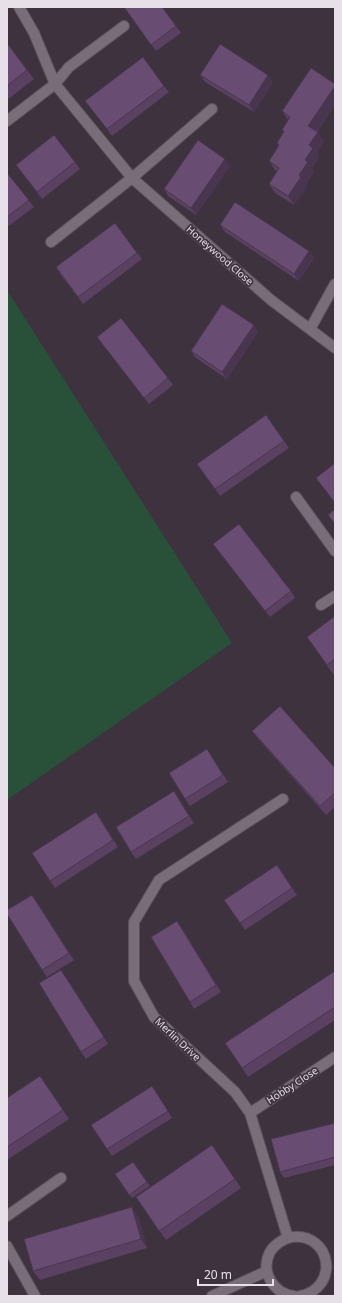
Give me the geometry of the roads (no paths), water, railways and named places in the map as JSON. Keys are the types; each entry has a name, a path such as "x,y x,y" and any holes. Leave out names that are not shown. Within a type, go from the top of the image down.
{"street":[{"name":"Honeywood Close","path":"19,7 34,33 55,84 132,178 271,300 335,348"},
{"path":"7,121 55,84 69,67 124,26"},
{"path":"51,242 132,178 212,109"},
{"path":"310,328 335,284"},
{"path":"296,497 335,551"},
{"path":"321,605 335,596"},
{"name":"Merlin Drive","path":"283,799 159,880 134,922 134,981 154,1017 235,1092 250,1112 288,1238"},
{"name":"Hobby Close","path":"250,1112 335,1057"},
{"path":"7,1216 61,1178"},
{"path":"294,1296 287,1295 279,1291 270,1281 267,1271 267,1262 270,1252 277,1244 288,1238 299,1236 316,1243 330,1256 324,1279 317,1289 304,1296"},
{"path":"7,1246 35,1296"},
{"path":"212,1296 267,1271"}]}
